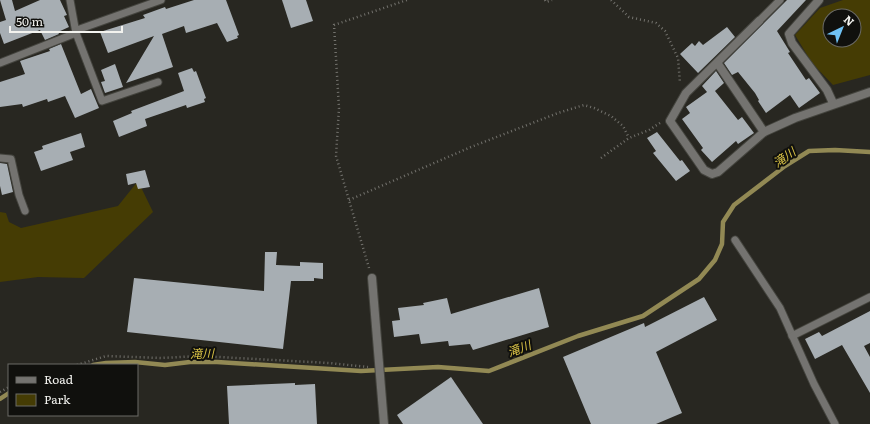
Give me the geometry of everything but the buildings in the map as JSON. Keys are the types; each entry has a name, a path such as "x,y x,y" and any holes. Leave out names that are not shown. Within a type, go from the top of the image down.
{"street":[{"path":"819,0 789,34 792,43 827,90 833,103"},
{"path":"759,21 718,64 686,93 670,121 704,170 712,174 727,166 764,132 833,103 870,92"},
{"path":"718,64 764,132"},
{"path":"372,278 384,424"}],"lane":[{"path":"70,0 77,32 102,101 158,82"},
{"path":"0,63 161,0"},
{"path":"759,21 780,0"},
{"path":"0,158 11,159 19,195 25,211"},
{"path":"735,240 780,308 835,424"},
{"path":"792,336 870,296"}],"path":[{"path":"372,278 336,156 339,108 334,25 407,0"},
{"path":"545,0 546,2 552,0"},
{"path":"611,0 629,17 656,23 665,30 678,58 680,103"},
{"path":"349,200 471,147 558,112 584,105 611,116 623,126 629,138"},
{"path":"601,158 629,138 649,130 662,122 670,121"},
{"path":"80,364 106,356 161,358 212,356 379,367"}],"green space":[{"path":"843,0 870,0 870,75 833,85 812,63 795,35 820,8"},
{"path":"138,181 153,212 84,278 38,277 0,282 0,212 6,213 9,222 21,228 118,206"}],"waterway":[{"name":"滝川","path":"100,364 135,362 165,365 190,362 217,362 361,371 438,367 489,371 578,336 643,316 699,279 715,260 722,244 723,222 734,205 785,166 809,151 835,150 870,152"},
{"name":"滝川","path":"0,399 8,394"}]}
